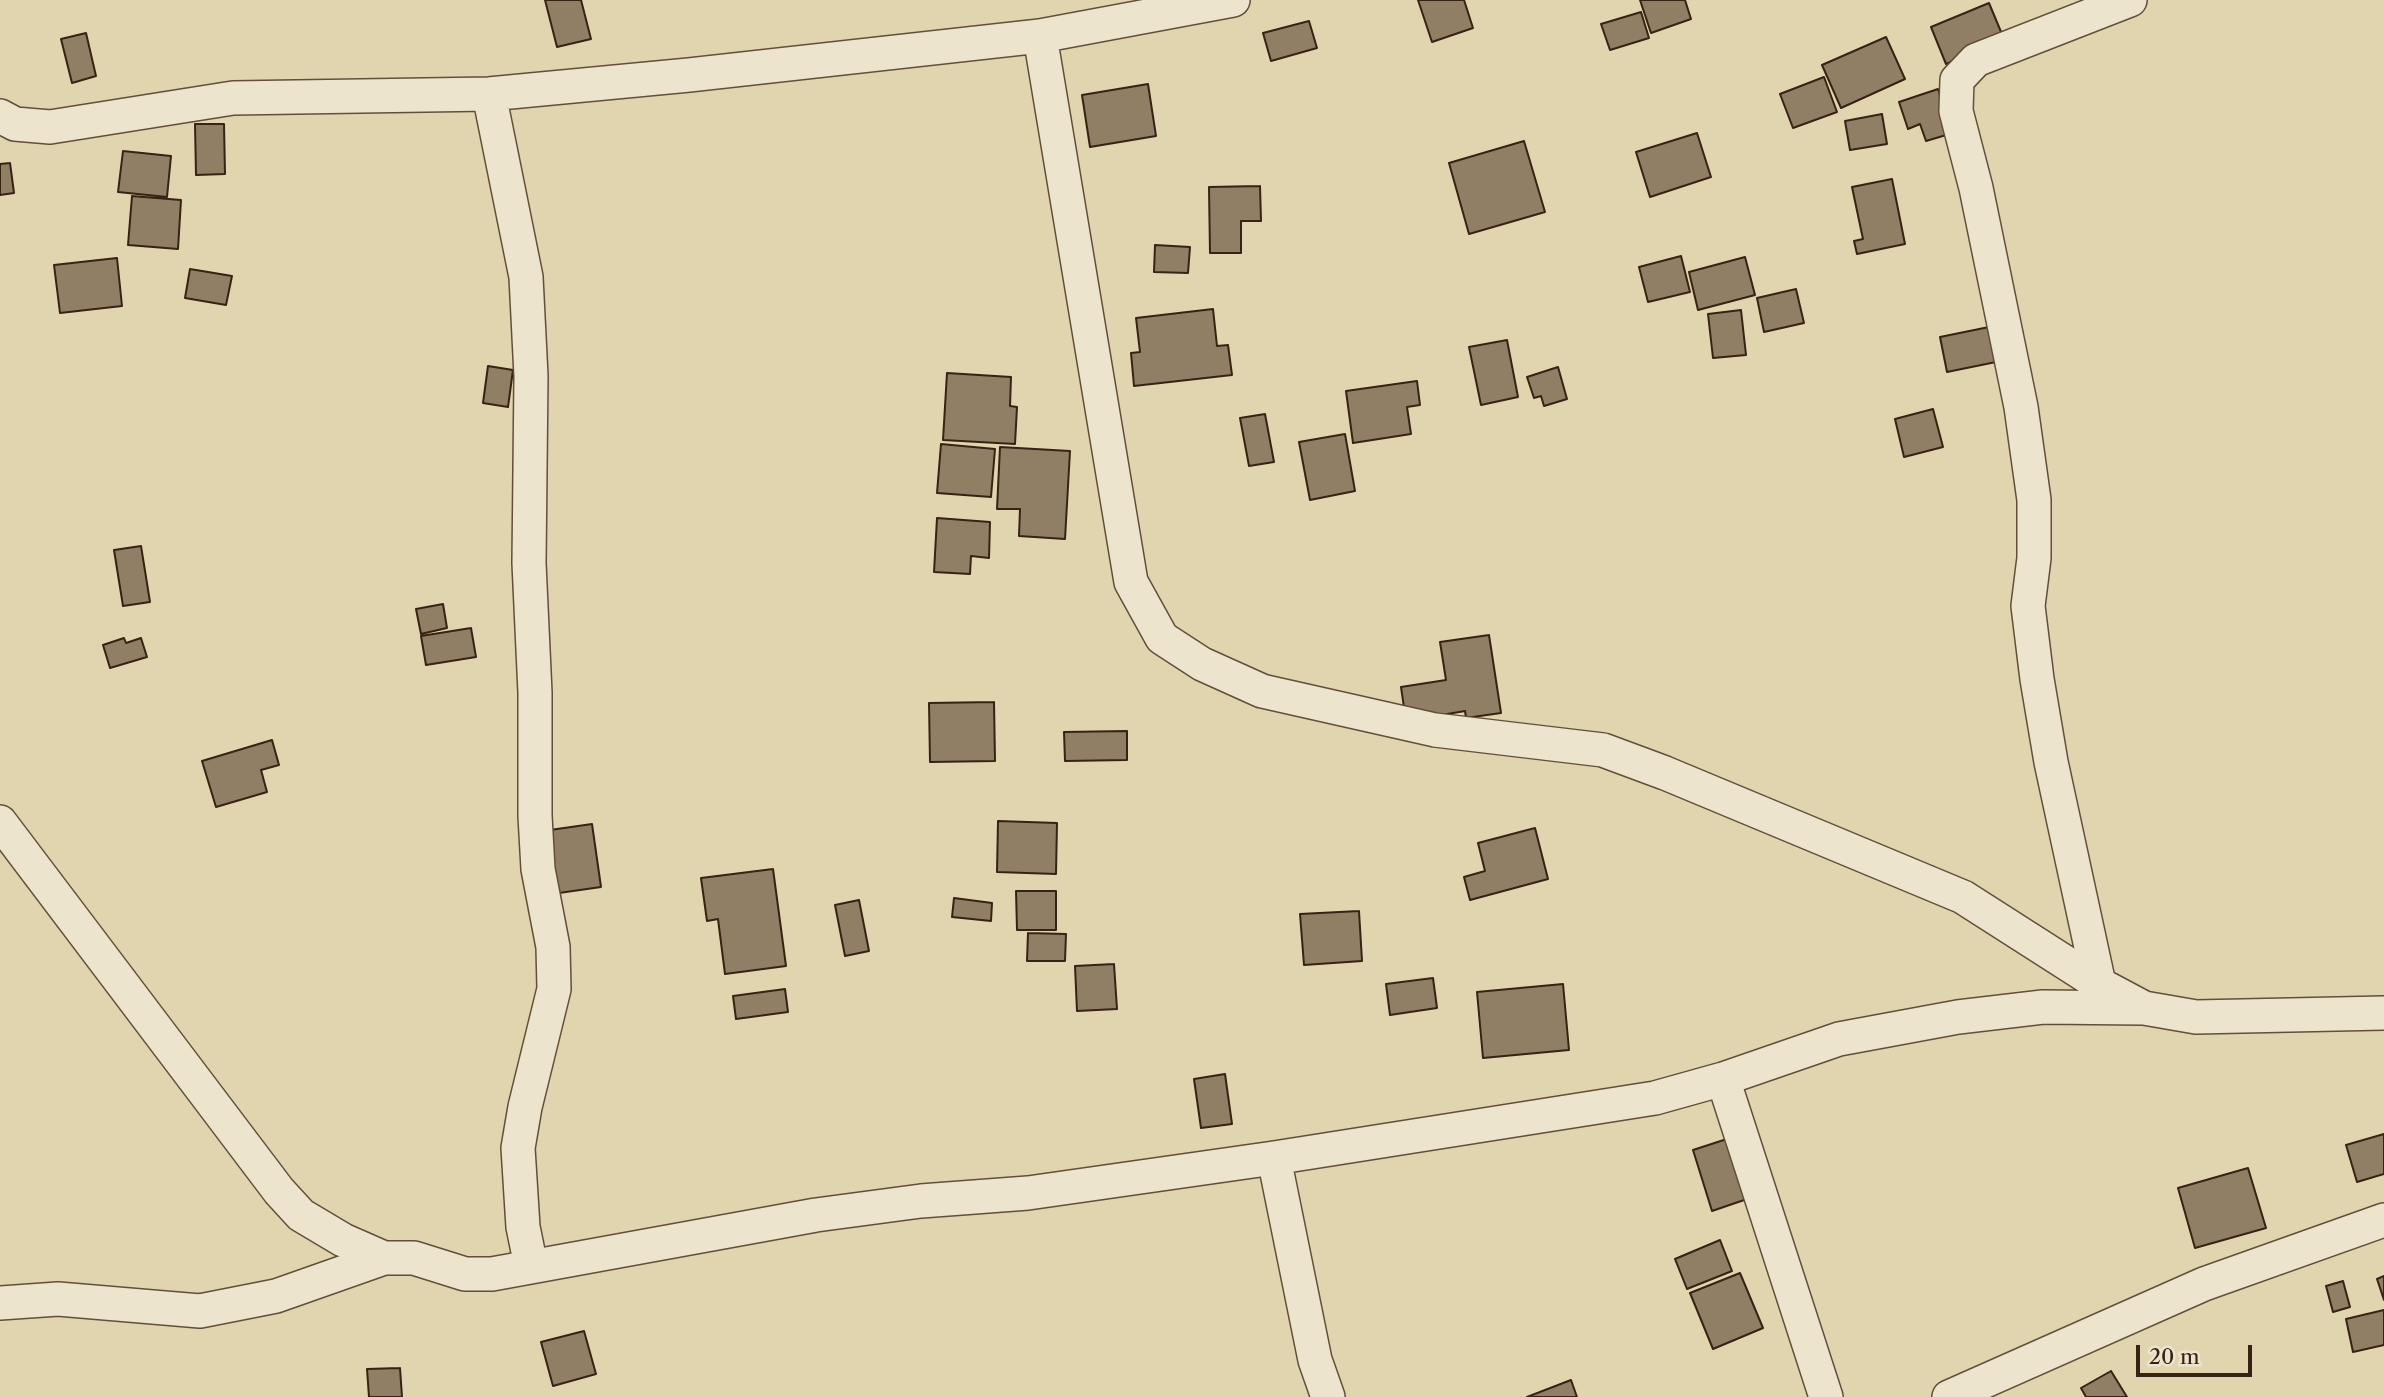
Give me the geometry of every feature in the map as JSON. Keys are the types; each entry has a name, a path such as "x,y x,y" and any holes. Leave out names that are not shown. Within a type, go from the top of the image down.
{"street":[{"path":"0,116 15,124 50,127 233,98 489,94 703,74 1040,36 1233,0"},
{"path":"2099,984 2052,762 2034,655 2028,606 2034,558 2034,500 2021,407 1976,188 1956,111 1957,80 1976,60 2130,0"},
{"path":"1040,36 1131,582 1161,638 1202,664 1262,691 1435,730 1603,750 1616,754 1710,790 1963,897 2099,984 2144,1008"},
{"path":"489,94 526,276 531,376 528,563 535,693 535,816 538,869 554,947 554,989 525,1107 519,1148 523,1227 531,1266"},
{"path":"0,822 279,1191 302,1215 343,1240 384,1258"},
{"path":"0,1303 58,1299 200,1311 276,1296 384,1258 414,1258 465,1274 492,1274 816,1215 921,1201 1028,1193 1274,1158 1643,1100 1723,1079 1839,1039 1958,1017 2043,1007 2144,1008 2196,1017 2384,1013"},
{"path":"1723,1079 1826,1397"},
{"path":"1274,1158 1315,1360 1328,1397"},
{"path":"1949,1397 2204,1284 2384,1220"}],"building":[{"path":"545,0 581,0 591,39 557,47"},
{"path":"1418,0 1464,0 1473,28 1432,42"},
{"path":"1640,0 1685,0 1691,19 1651,33"},
{"path":"1989,3 2004,39 1946,64 1931,27"},
{"path":"1641,12 1649,38 1610,50 1601,24"},
{"path":"1309,21 1317,48 1271,61 1263,33"},
{"path":"86,33 96,76 72,83 61,39"},
{"path":"1886,37 1905,79 1841,108 1822,65"},
{"path":"1824,77 1837,112 1793,128 1780,94"},
{"path":"1148,84 1156,136 1090,147 1082,95"},
{"path":"1938,89 1953,133 1926,141 1920,124 1908,129 1899,102"},
{"path":"1882,114 1887,144 1850,150 1845,121"},
{"path":"195,124 224,124 225,174 196,175"},
{"path":"1697,133 1711,177 1650,197 1636,152"},
{"path":"1524,141 1545,212 1469,234 1449,163"},
{"path":"123,151 171,156 167,197 118,192"},
{"path":"10,163 14,193 0,195 0,164"},
{"path":"1892,179 1905,244 1857,254 1854,241 1863,239 1852,187"},
{"path":"1260,186 1261,221 1241,221 1241,253 1210,253 1209,187"},
{"path":"132,196 181,200 178,249 128,245"},
{"path":"1155,245 1190,247 1188,273 1154,272"},
{"path":"1681,256 1690,292 1648,302 1639,267"},
{"path":"1745,257 1755,295 1698,310 1689,272"},
{"path":"117,258 122,306 60,313 54,265"},
{"path":"190,269 232,276 226,305 185,298"},
{"path":"1796,289 1804,323 1764,332 1757,298"},
{"path":"1213,309 1217,346 1228,345 1232,375 1134,386 1131,353 1140,352 1136,318"},
{"path":"1741,310 1746,355 1713,358 1708,314"},
{"path":"1989,327 1996,362 1947,372 1940,337"},
{"path":"1507,340 1518,397 1481,405 1469,347"},
{"path":"488,366 513,370 508,407 483,403"},
{"path":"1558,367 1567,399 1544,406 1541,396 1534,398 1527,377"},
{"path":"947,373 1011,377 1010,406 1017,407 1015,444 943,440"},
{"path":"1417,381 1420,405 1407,407 1411,434 1353,443 1346,391"},
{"path":"1933,409 1943,447 1904,457 1895,419"},
{"path":"1265,414 1274,462 1249,466 1240,418"},
{"path":"1345,434 1355,491 1310,500 1299,442"},
{"path":"941,444 995,449 991,497 937,493"},
{"path":"1000,447 1070,451 1065,539 1019,536 1020,509 997,509"},
{"path":"937,518 990,522 989,558 971,556 970,574 934,572"},
{"path":"141,546 150,602 123,606 114,550"},
{"path":"443,604 447,628 421,634 416,609"},
{"path":"471,628 476,657 426,665 421,636"},
{"path":"1489,635 1501,713 1466,718 1465,711 1406,721 1401,687 1446,680 1440,642"},
{"path":"124,638 126,643 141,638 147,657 110,668 103,645"},
{"path":"994,702 995,761 930,762 929,703"},
{"path":"1127,731 1127,760 1065,761 1064,732"},
{"path":"272,740 279,765 261,770 267,792 216,807 202,761"},
{"path":"998,821 1057,823 1056,874 997,872"},
{"path":"592,824 601,887 552,894 543,831"},
{"path":"1535,828 1548,879 1470,900 1464,877 1485,871 1478,843"},
{"path":"773,869 786,966 725,974 718,919 707,921 701,878"},
{"path":"1016,891 1056,891 1056,930 1017,930"},
{"path":"954,898 992,903 991,921 952,917"},
{"path":"859,900 869,951 845,956 835,905"},
{"path":"1359,911 1362,961 1304,965 1300,914"},
{"path":"1028,933 1066,934 1065,961 1027,961"},
{"path":"1114,964 1117,1009 1077,1011 1075,966"},
{"path":"1433,978 1437,1008 1390,1015 1386,984"},
{"path":"1563,984 1569,1050 1483,1058 1477,992"},
{"path":"785,989 788,1012 736,1019 733,996"},
{"path":"1225,1074 1232,1124 1201,1128 1194,1079"},
{"path":"2384,1134 2384,1174 2357,1182 2346,1145"},
{"path":"1733,1137 1753,1197 1712,1211 1693,1150"},
{"path":"2248,1168 2266,1228 2195,1248 2178,1188"},
{"path":"1720,1240 1732,1271 1687,1289 1675,1259"},
{"path":"1740,1273 1763,1328 1713,1349 1690,1293"},
{"path":"2384,1276 2384,1300 2377,1279"},
{"path":"2343,1281 2350,1307 2333,1312 2326,1286"},
{"path":"2384,1310 2384,1345 2353,1352 2346,1319"},
{"path":"584,1331 596,1374 553,1386 541,1342"},
{"path":"400,1368 402,1397 369,1397 367,1369"},
{"path":"2111,1371 2127,1397 2086,1397 2081,1388"},
{"path":"1571,1380 1577,1397 1527,1397"}]}
